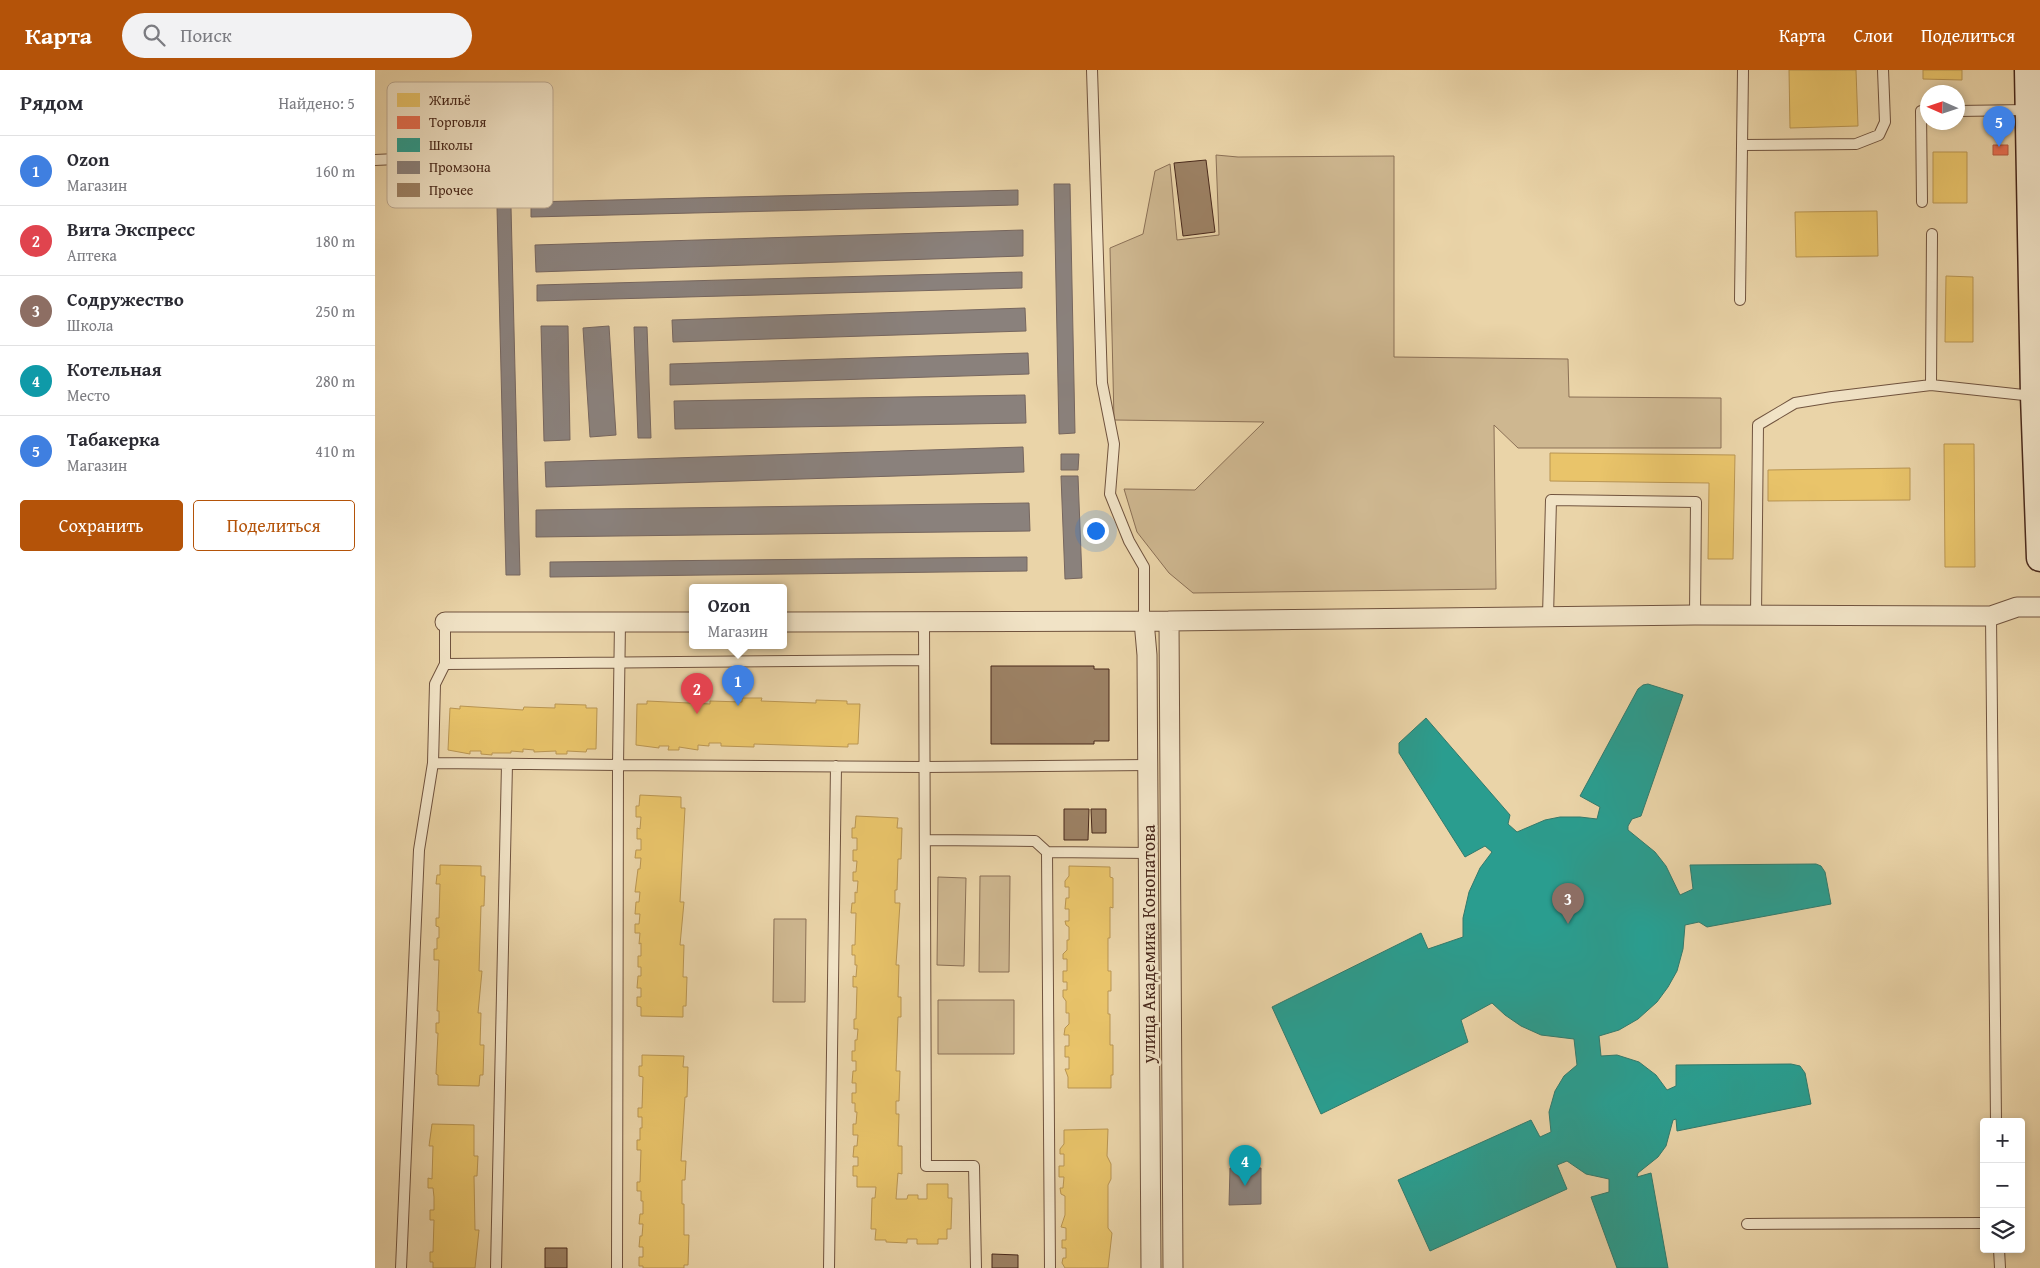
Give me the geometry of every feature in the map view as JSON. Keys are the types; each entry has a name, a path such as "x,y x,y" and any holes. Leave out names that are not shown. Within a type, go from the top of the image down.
{"main road":[{"path":"2028,70 2034,111 2034,396 2040,558"}],"street":[{"path":"787,622 1169,621 1548,616 1991,616 2017,607 2040,607"},
{"name":"улица Академика Конопатова","path":"1144,621 1147,655 1151,1268"},
{"name":"улица Академика Конопатова","path":"1169,621 1173,1268"},
{"path":"445,622 689,622"}],"lane":[{"path":"1092,70 1102,383 1114,444 1110,494 1129,541 1143,567 1144,621"},
{"path":"1740,300 1743,70"},
{"path":"1742,145 1856,144 1879,135 1885,122 1883,70"},
{"path":"1965,111 2034,111"},
{"path":"1921,130 1922,202"},
{"path":"1931,385 1932,234"},
{"path":"1757,616 1758,425 1795,403 1931,385 2034,396"},
{"path":"1548,616 1551,500 1695,502 1695,616"},
{"path":"1991,616 1996,1118"},
{"path":"401,1268 419,850 433,763 435,684 445,664 445,622"},
{"path":"617,1268 620,622"},
{"path":"924,622 926,1166 974,1166 976,1268"},
{"path":"445,664 924,660"},
{"path":"433,763 924,767 1148,765"},
{"path":"496,1268 507,764"},
{"path":"829,1268 836,766"},
{"path":"925,840 1035,841 1047,852 1149,853"},
{"path":"1047,852 1050,1268"},
{"path":"1747,1224 1980,1223"},
{"path":"1999,1253 1999,1268"}],"shaded area":[{"path":"1216,155 1238,157 1394,156 1394,357 1568,359 1569,397 1721,398 1721,448 1518,448 1494,425 1496,589 1193,593 1169,573 1137,532 1124,489 1195,490 1264,422 1114,420 1110,248 1143,234 1155,171 1170,164 1177,240 1219,235"},
{"path":"980,876 1010,876 1009,972 979,972"},
{"path":"938,877 966,878 964,966 937,965"},
{"path":"774,919 806,919 805,1002 773,1002"},
{"path":"938,1000 1014,1000 1014,1054 938,1054"}],"building: Жильё":[{"path":"1789,70 1856,70 1858,126 1790,128"},
{"path":"1923,70 1962,70 1962,80 1923,79"},
{"path":"1933,152 1967,152 1967,203 1933,203"},
{"path":"1877,211 1878,256 1796,257 1795,212"},
{"path":"1946,276 1973,277 1973,342 1945,342"},
{"path":"1944,444 1974,444 1975,567 1945,567"},
{"path":"1550,453 1735,455 1733,559 1708,559 1709,483 1550,481"},
{"path":"1910,468 1910,500 1768,501 1768,470"},
{"path":"742,698 762,698 761,701 816,703 816,700 847,701 847,704 860,704 858,744 848,744 848,747 754,744 754,747 721,746 721,743 709,743 709,746 698,745 698,750 679,747 679,750 668,750 669,746 659,746 659,748 636,745 637,704 647,704 647,701 710,704 710,701 742,702"},
{"path":"555,704 586,705 586,708 597,708 596,749 587,749 586,752 567,751 567,754 556,754 556,751 534,752 534,750 523,749 523,752 511,751 511,753 492,753 492,755 481,754 481,751 470,751 470,754 448,750 450,708 460,709 460,706 523,710 524,707 555,708"},
{"path":"640,795 681,797 681,808 685,808 680,902 684,902 680,945 684,945 683,977 687,977 686,1006 683,1006 683,1017 641,1016 641,1007 637,1006 637,997 641,997 641,988 637,988 638,976 641,976 641,967 638,967 638,956 641,956 641,943 639,944 640,933 635,933 635,924 639,924 640,914 635,914 636,902 639,902 640,892 635,892 641,858 635,858 636,850 641,850 641,839 637,839 637,828 640,829 641,817 636,817 636,806 639,806"},
{"path":"856,816 898,818 897,828 902,828 901,859 898,859 897,890 895,890 895,903 900,903 896,965 899,965 898,997 901,997 901,1017 898,1017 896,1071 900,1071 899,1101 896,1101 896,1114 899,1114 898,1146 902,1146 902,1174 898,1173 896,1199 907,1199 908,1195 918,1195 918,1199 927,1199 927,1184 948,1184 948,1198 952,1198 951,1229 947,1229 947,1239 938,1239 938,1244 917,1244 917,1239 907,1239 907,1243 875,1240 876,1229 871,1229 872,1198 875,1198 876,1187 857,1187 857,1176 853,1176 853,1166 858,1166 858,1157 853,1157 858,1135 853,1135 853,1124 856,1124 857,1112 855,1112 855,1103 852,1103 852,1093 856,1093 856,1083 852,1083 853,1071 856,1071 856,1061 852,1061 852,1051 855,1051 858,1029 854,1029 857,987 853,987 853,976 856,977 857,965 855,965 855,955 852,955 852,945 855,945 856,913 851,913 852,903 855,903 858,881 853,881 853,872 856,872 857,861 853,861 853,850 857,850 857,838 852,838 852,828 855,828"},
{"path":"440,865 481,866 481,876 485,876 484,906 481,906 479,971 482,971 478,1013 481,1013 480,1045 484,1045 483,1075 480,1075 479,1086 438,1085 438,1075 436,1074 438,1033 436,1033 436,1023 439,1023 439,1011 437,1011 439,960 434,960 434,949 437,949 437,938 439,938 439,927 436,926 436,918 439,918 440,884 436,884 437,875 440,875"},
{"path":"1069,866 1110,867 1110,877 1113,878 1113,908 1110,907 1110,938 1108,938 1108,971 1111,971 1111,991 1108,991 1108,1014 1110,1014 1110,1045 1113,1045 1111,1088 1068,1088 1068,1077 1065,1069 1069,1069 1069,1057 1065,1057 1065,1046 1069,1046 1069,1035 1064,1035 1065,1028 1069,1024 1069,1013 1066,1013 1066,1001 1063,997 1063,990 1067,990 1067,982 1063,982 1063,971 1067,971 1067,959 1063,959 1063,954 1067,950 1067,940 1069,940 1069,927 1065,921 1069,921 1069,909 1065,909 1066,898 1069,898 1069,887 1065,887 1065,881 1069,876"},
{"path":"642,1055 684,1056 683,1067 688,1067 681,1161 686,1161 685,1180 682,1180 684,1235 689,1235 688,1265 684,1265 684,1268 643,1268 643,1266 639,1266 639,1257 643,1257 643,1247 639,1247 643,1224 639,1224 640,1214 643,1214 643,1201 641,1201 641,1191 637,1191 637,1182 640,1182 641,1150 637,1150 637,1140 640,1140 640,1128 642,1128 642,1117 638,1117 638,1108 642,1108 643,1077 639,1076 639,1066 642,1066"},
{"path":"432,1124 474,1125 474,1156 478,1156 477,1176 474,1176 475,1230 479,1230 475,1268 433,1268 433,1262 430,1262 430,1252 433,1252 434,1220 430,1220 430,1210 434,1210 433,1188 428,1188 428,1178 432,1179 433,1146 429,1146"},
{"path":"1108,1129 1107,1156 1111,1164 1111,1179 1108,1185 1108,1228 1112,1233 1108,1268 1065,1268 1062,1263 1063,1258 1066,1258 1066,1248 1062,1248 1062,1240 1066,1240 1066,1228 1061,1227 1065,1215 1065,1196 1061,1194 1060,1188 1063,1188 1064,1177 1059,1177 1059,1166 1064,1166 1064,1154 1060,1154 1060,1149 1064,1144 1064,1130"}],"building: Торговля":[{"path":"1993,145 2008,145 2008,155 1993,155"}],"building: Школы":[{"path":"1648,684 1683,695 1641,816 1632,819 1628,830 1655,852 1666,866 1680,895 1693,889 1690,865 1816,864 1821,866 1825,872 1831,904 1707,927 1699,922 1685,925 1683,949 1677,971 1668,987 1657,1002 1638,1019 1619,1030 1599,1036 1601,1056 1617,1055 1639,1062 1656,1075 1667,1090 1676,1086 1676,1065 1791,1064 1800,1066 1805,1073 1811,1104 1677,1131 1676,1119 1673,1120 1666,1146 1658,1157 1638,1173 1637,1177 1651,1173 1668,1268 1617,1268 1591,1197 1609,1192 1609,1179 1586,1174 1567,1161 1557,1165 1567,1189 1430,1251 1398,1180 1531,1120 1540,1137 1551,1132 1549,1112 1555,1091 1564,1076 1577,1065 1574,1039 1541,1035 1521,1026 1492,1003 1461,1020 1468,1042 1321,1114 1272,1007 1421,933 1428,949 1463,937 1463,918 1469,892 1480,868 1492,852 1485,846 1465,857 1399,753 1399,743 1426,718 1510,815 1508,824 1517,832 1545,820 1560,817 1597,819 1600,807 1580,796 1638,689"}],"building: Промзона":[{"path":"1054,184 1070,184 1075,433 1059,434"},
{"path":"1018,190 1018,205 531,217 531,208 553,208 553,201"},
{"path":"497,208 511,208 520,575 506,575"},
{"path":"1023,230 1023,256 536,272 535,245"},
{"path":"1022,272 1022,288 537,301 537,285"},
{"path":"1025,308 1026,331 673,342 672,320"},
{"path":"541,326 568,326 570,440 544,441"},
{"path":"609,326 616,435 590,437 583,328"},
{"path":"634,327 647,327 651,438 638,438"},
{"path":"1028,353 1029,374 670,385 670,364"},
{"path":"1025,395 1026,423 675,429 674,401"},
{"path":"1023,447 1024,472 546,487 545,462"},
{"path":"1061,454 1079,454 1078,470 1061,470"},
{"path":"1061,476 1078,476 1082,578 1065,579"},
{"path":"1029,503 1030,531 536,537 536,510"},
{"path":"1027,557 1027,571 550,577 550,562"},
{"path":"1230,1168 1261,1168 1261,1204 1229,1205"}],"building: Прочее":[{"path":"1206,160 1215,232 1183,236 1174,163"},
{"path":"991,666 1094,666 1094,669 1109,669 1109,741 1094,741 1094,744 991,744"},
{"path":"1064,809 1089,809 1088,840 1064,840"},
{"path":"1091,809 1106,809 1106,833 1092,833"},
{"path":"545,1248 567,1248 567,1268 545,1268"},
{"path":"992,1254 1018,1255 1018,1268 992,1268"}],"place":[{"name":"Табакерка","path":"1999,147"},
{"name":"Ozon","path":"738,706"},
{"name":"Вита Экспресс","path":"697,714"},
{"name":"Содружество","path":"1568,924"},
{"name":"Котельная","path":"1245,1186"}]}
